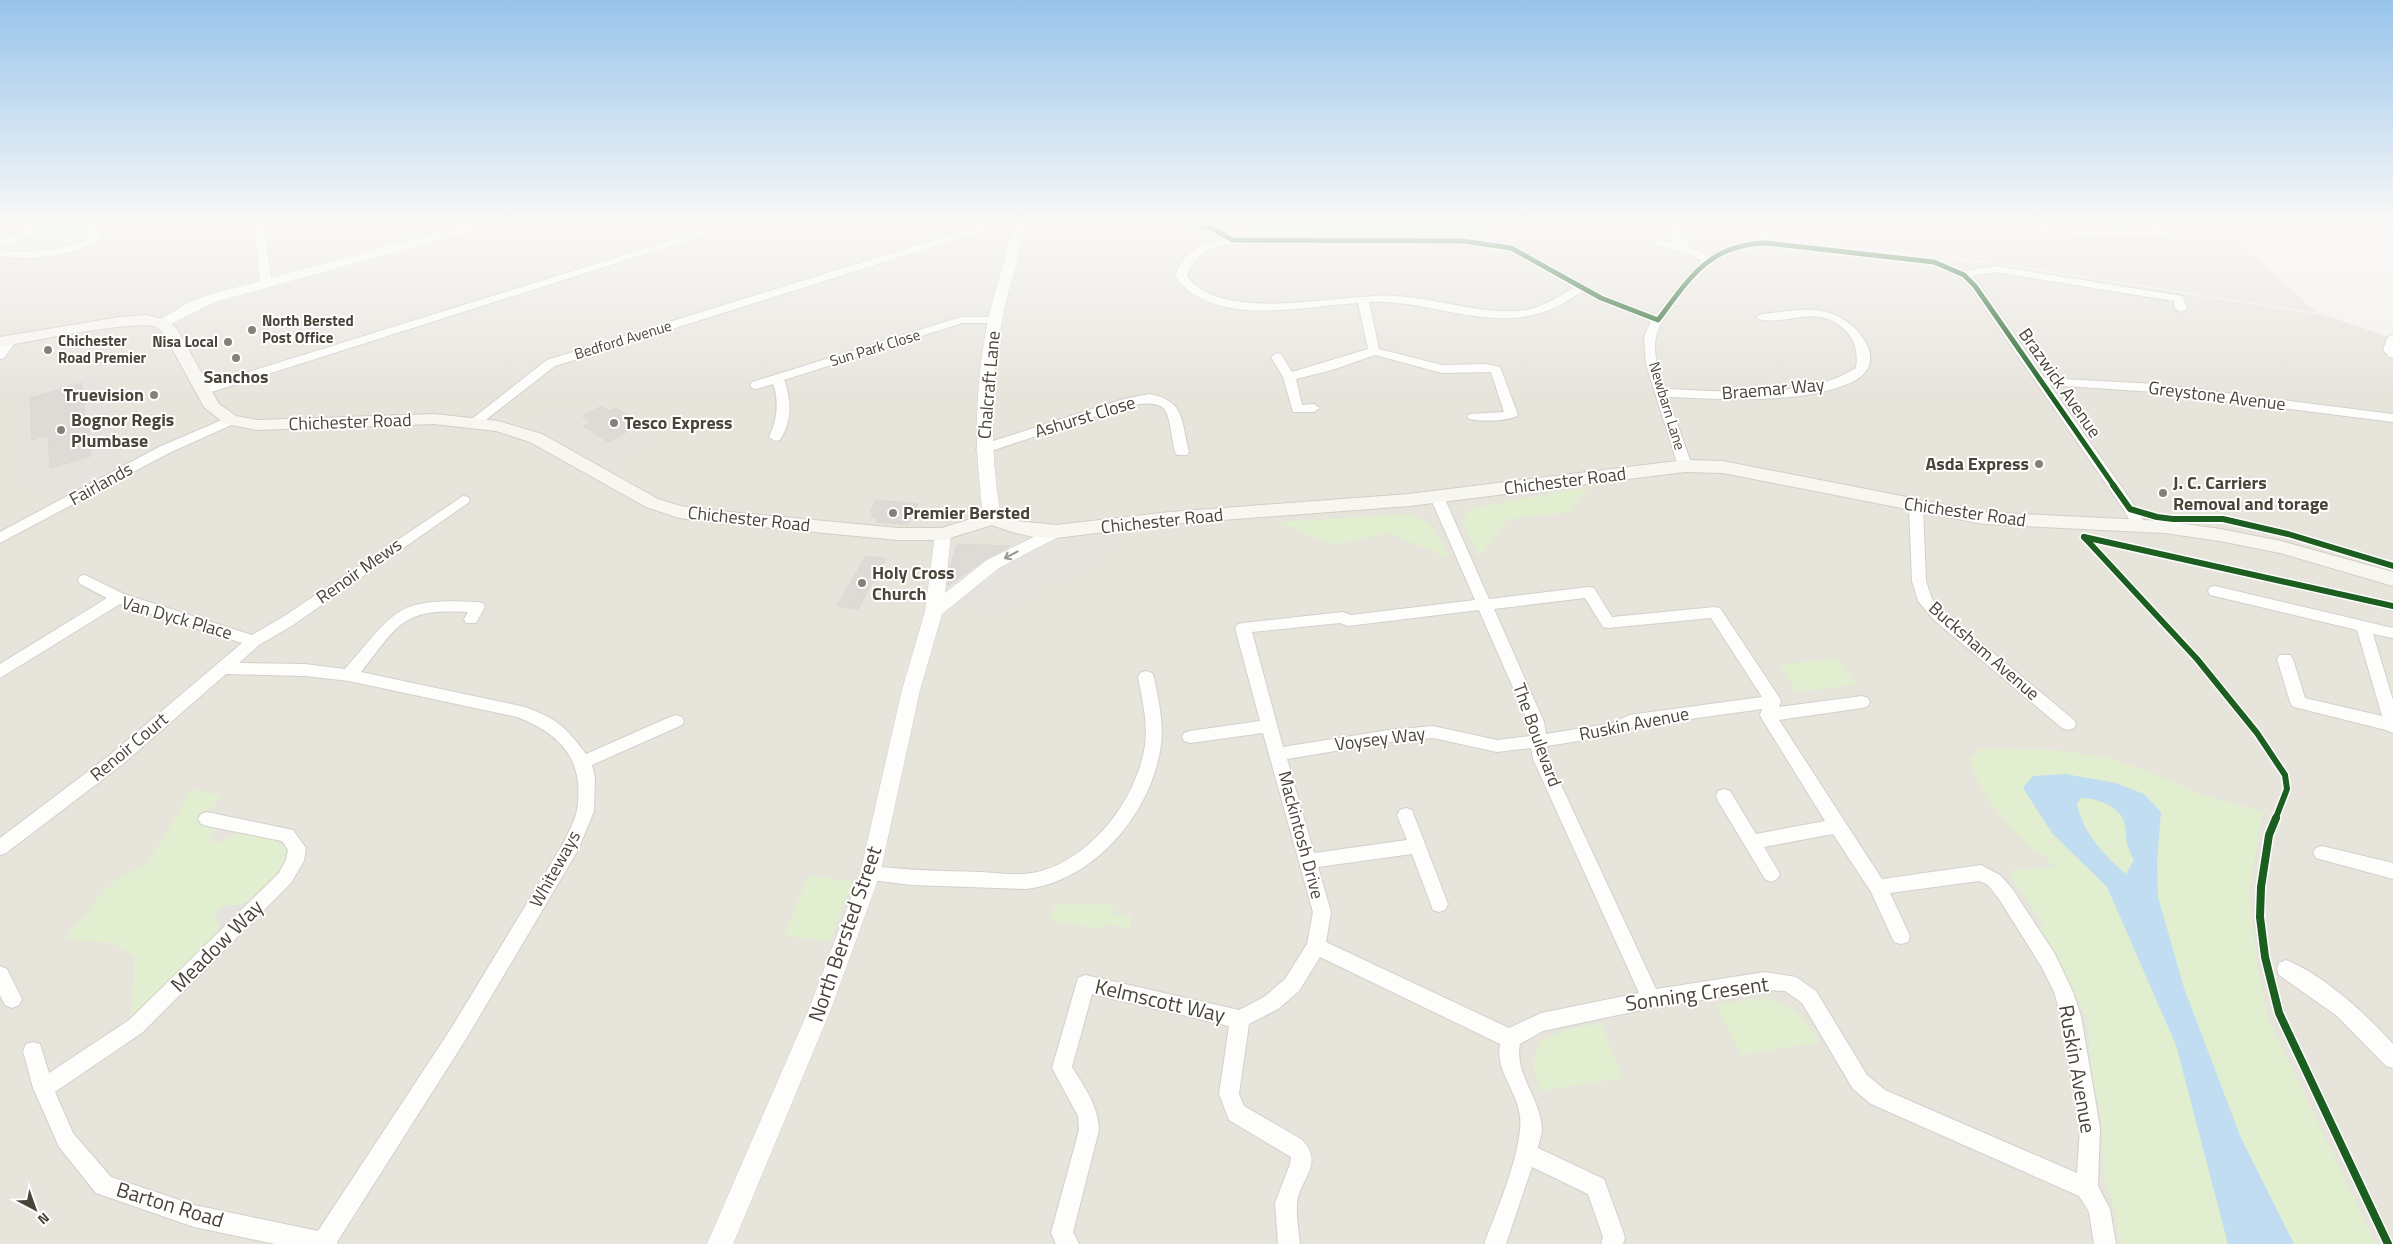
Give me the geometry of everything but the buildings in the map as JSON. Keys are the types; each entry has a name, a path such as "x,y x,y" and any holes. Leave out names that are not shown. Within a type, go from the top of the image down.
{"main road":[{"path":"3,346 120,322 146,320 162,323"},
{"name":"Chichester Road","path":"162,323 170,332 201,391 212,407 231,420 257,425 434,419 498,426 536,438 652,503 679,512 898,534 943,534 993,518 1004,525 1022,530 1054,532 1171,518 1437,497 1685,466 1723,467 1763,473 1916,506 1983,518 2164,527 2256,541 2393,579"}],"street":[{"path":"162,323 191,306 273,282"},
{"path":"201,391 549,282"},
{"name":"Bedford Avenue","path":"474,422 551,363 808,282"},
{"name":"Chalcraft Lane","path":"993,518 984,449 986,378 995,320 1005,282"},
{"path":"1186,282 1194,291 1208,299 1245,306 1394,299 1485,312 1513,314 1539,310 1582,288"},
{"path":"1571,282 1622,308 1658,320"},
{"name":"Newbarn Lane","path":"1685,466 1651,360 1650,338 1658,320 1688,282"},
{"name":"Brazwick Avenue","path":"1970,282 1983,297 2130,509 2139,526"},
{"path":"2084,282 2179,298 2181,309"},
{"path":"1363,300 1374,351"},
{"name":"Braemar Way","path":"1661,393 1725,394 1798,390 1848,380 1862,370 1864,351 1858,338 1842,320 1825,314 1762,317"},
{"name":"Sun Park Close","path":"756,385 961,320 995,320"},
{"path":"2393,338 2389,350 2393,354"},
{"path":"1289,377 1328,367 1374,351 1442,369 1487,368 1496,370 1512,415 1473,418"},
{"path":"1277,356 1289,377 1298,410 1314,408"},
{"path":"775,438 783,424 783,391 777,378"},
{"name":"Greystone Avenue","path":"2040,381 2155,388 2393,418"},
{"name":"Ashurst Close","path":"984,449 1124,403 1148,398 1162,400 1171,407 1182,452"},
{"name":"Fairlands","path":"0,538 164,450 231,420"},
{"name":"The Boulevard","path":"1437,497 1536,722 1541,759 1651,998"},
{"name":"Renoir Mews","path":"254,641 288,621 463,500"},
{"name":"Bucksham Avenue","path":"1916,506 1918,516 1919,581 1925,601 1939,616 2068,724"},
{"path":"934,611 993,564 1054,532"},
{"name":"North Bersted Street","path":"720,1244 820,1009 870,874 911,690 934,611 943,534"},
{"path":"85,580 119,598"},
{"path":"1484,604 1589,592 1608,623 1715,612 1837,826 1878,887 1901,936"},
{"name":"Van Dyck Place","path":"0,672 119,598 254,641"},
{"path":"2224,598 2393,633"},
{"name":"Mackintosh Drive","path":"1316,946 1322,912 1243,628 1343,617 1348,621 1484,604"},
{"path":"349,675 400,616 417,609 439,606 478,607 471,619"},
{"path":"2363,626 2393,726"},
{"name":"Renoir Court","path":"0,848 117,759 254,641"},
{"path":"2285,659 2298,702 2393,726"},
{"name":"Whiteways","path":"222,668 305,670 349,675 519,711 544,721 565,738 583,762 587,778 585,811 572,845 459,1033 325,1243"},
{"path":"870,874 897,877 1040,880 1059,873 1075,864 1099,845 1119,823 1141,786 1153,747 1154,716 1146,677"},
{"name":"Ruskin Avenue","path":"1540,742 1617,729 1629,721 1862,702"},
{"path":"583,762 676,721"},
{"path":"1190,737 1269,726"},
{"name":"Voysey Way","path":"1279,754 1390,736 1433,732 1497,746 1540,742"},
{"path":"1724,796 1771,874"},
{"path":"1406,814 1438,904"},
{"name":"Meadow Way","path":"43,1088 136,1026 285,878 295,861 298,848 287,836 208,818"},
{"path":"1752,842 1837,826"},
{"path":"1309,862 1417,846"},
{"path":"2322,853 2393,871"},
{"name":"Ruskin Avenue","path":"1878,887 1981,873 1994,880 2005,893 2048,960 2063,992 2071,1016 2090,1128 2087,1188"},
{"path":"1316,946 1511,1039 1508,1054 1512,1074 1530,1113 1532,1131 1496,1244"},
{"name":"Kelmscott Way","path":"1068,1244 1062,1233 1089,1130 1088,1114 1062,1068 1085,984 1240,1019 1271,1003 1292,985 1316,946"},
{"path":"2286,969 2319,988 2345,1008 2393,1059"},
{"path":"0,975 12,999"},
{"name":"Sonning Cresent","path":"1511,1039 1520,1031 1541,1022 1651,998 1764,981 1789,983 1809,997 1860,1082 1878,1097 2087,1188"},
{"name":"Kelmscott Way","path":"1240,1019 1229,1094 1232,1105 1236,1113 1294,1146 1301,1153 1301,1164 1286,1203 1289,1244"},
{"name":"Barton Road","path":"33,1051 43,1088 66,1140 104,1185 194,1216 325,1243"},
{"path":"1526,1153 1596,1187 1614,1237 1612,1244"},
{"path":"2087,1188 2099,1209 2104,1244"}],"shaded area":[{"path":"0,282 2110,282 2323,315 2393,338 2393,1244 0,1244"},
{"path":"2120,282 2283,282 2317,313"},
{"path":"100,373 105,399 114,414 119,459 124,462 67,493 54,496 19,476 15,429 20,428 16,409 20,406 23,390","holes":["82,383 85,424 89,424 91,455 50,468 48,435 33,439 30,398"]},
{"path":"573,411 591,422 584,426 608,442 644,422 653,428 649,438 610,459 603,456 598,458 530,421"},
{"path":"1116,532 1113,542 1097,556 1097,564 1039,584 1003,611 955,605 977,585 1030,552 1063,539"},
{"path":"256,899 220,932 219,922 216,918 217,911 224,906 240,905"}],"green space":[{"path":"1589,487 1569,512 1509,519 1484,551 1478,555 1462,521 1471,508"},
{"path":"1407,514 1423,520 1434,530 1450,559 1390,533 1343,543 1327,543 1279,522"},
{"path":"1838,658 1856,685 1797,692 1780,665"},
{"path":"1980,749 2062,751 2105,757 2147,771 2201,794 2263,812 2249,890 2256,958 2267,1016 2376,1244 2120,1244 2114,1207 2104,1177 2101,1120 2091,1063 2087,1019 2067,978 2038,928 2044,926 2010,875 2011,870 2054,867 2048,859 2025,842 2007,824 1991,804 1978,782 1969,758"},
{"path":"191,789 222,796 197,825 214,828 215,830 207,840 220,843 238,834 264,837 283,845 287,849 287,861 281,873 256,899 240,905 224,906 219,922 220,932 130,1022 135,956 111,943 64,940 105,890 125,874 146,864 170,827"},
{"path":"808,876 853,881 830,941 784,936"},
{"path":"1056,904 1113,905 1113,915 1131,915 1130,929 1101,924 1100,929 1050,920"},
{"path":"1762,997 1796,1012 1808,1025 1819,1043 1741,1055 1716,1005"},
{"path":"1601,1023 1623,1078 1541,1091 1534,1066 1540,1041 1568,1029"}],"water":[{"path":"2065,774 2116,783 2144,794 2161,812 2157,861 2158,897 2184,988 2241,1138 2294,1244 2228,1244 2176,1045 2107,887 2052,833 2023,788 2033,776","holes":["2081,798 2087,798 2113,807 2122,816 2127,845 2134,860 2126,874 2102,851 2089,834 2077,804"]}],"cycle path":[{"path":"1572,282 1601,298 1658,320 1688,282"},
{"path":"1971,282 2130,509 2166,519 2216,518 2245,523 2309,540 2393,566"},
{"path":"2084,537 2197,659 2257,733 2285,775 2287,789 2269,835 2261,887 2260,917 2265,957 2279,1013 2388,1244"},
{"path":"2084,537 2393,606"}],"place":[{"name":"North Bersted Post Office","path":"252,330"},
{"name":"Nisa Local","path":"228,342"},
{"name":"Chichester Road Premier","path":"48,350"},
{"name":"Sanchos","path":"236,358"},
{"name":"Truevision","path":"154,395"},
{"name":"Tesco Express","path":"614,423"},
{"name":"Bognor Regis Plumbase","path":"61,430"},
{"name":"Asda Express","path":"2039,464"},
{"name":"J. C. Carriers Removal and torage","path":"2163,493"},
{"name":"Premier Bersted","path":"893,513"},
{"name":"Holy Cross Church","path":"862,583"}]}
